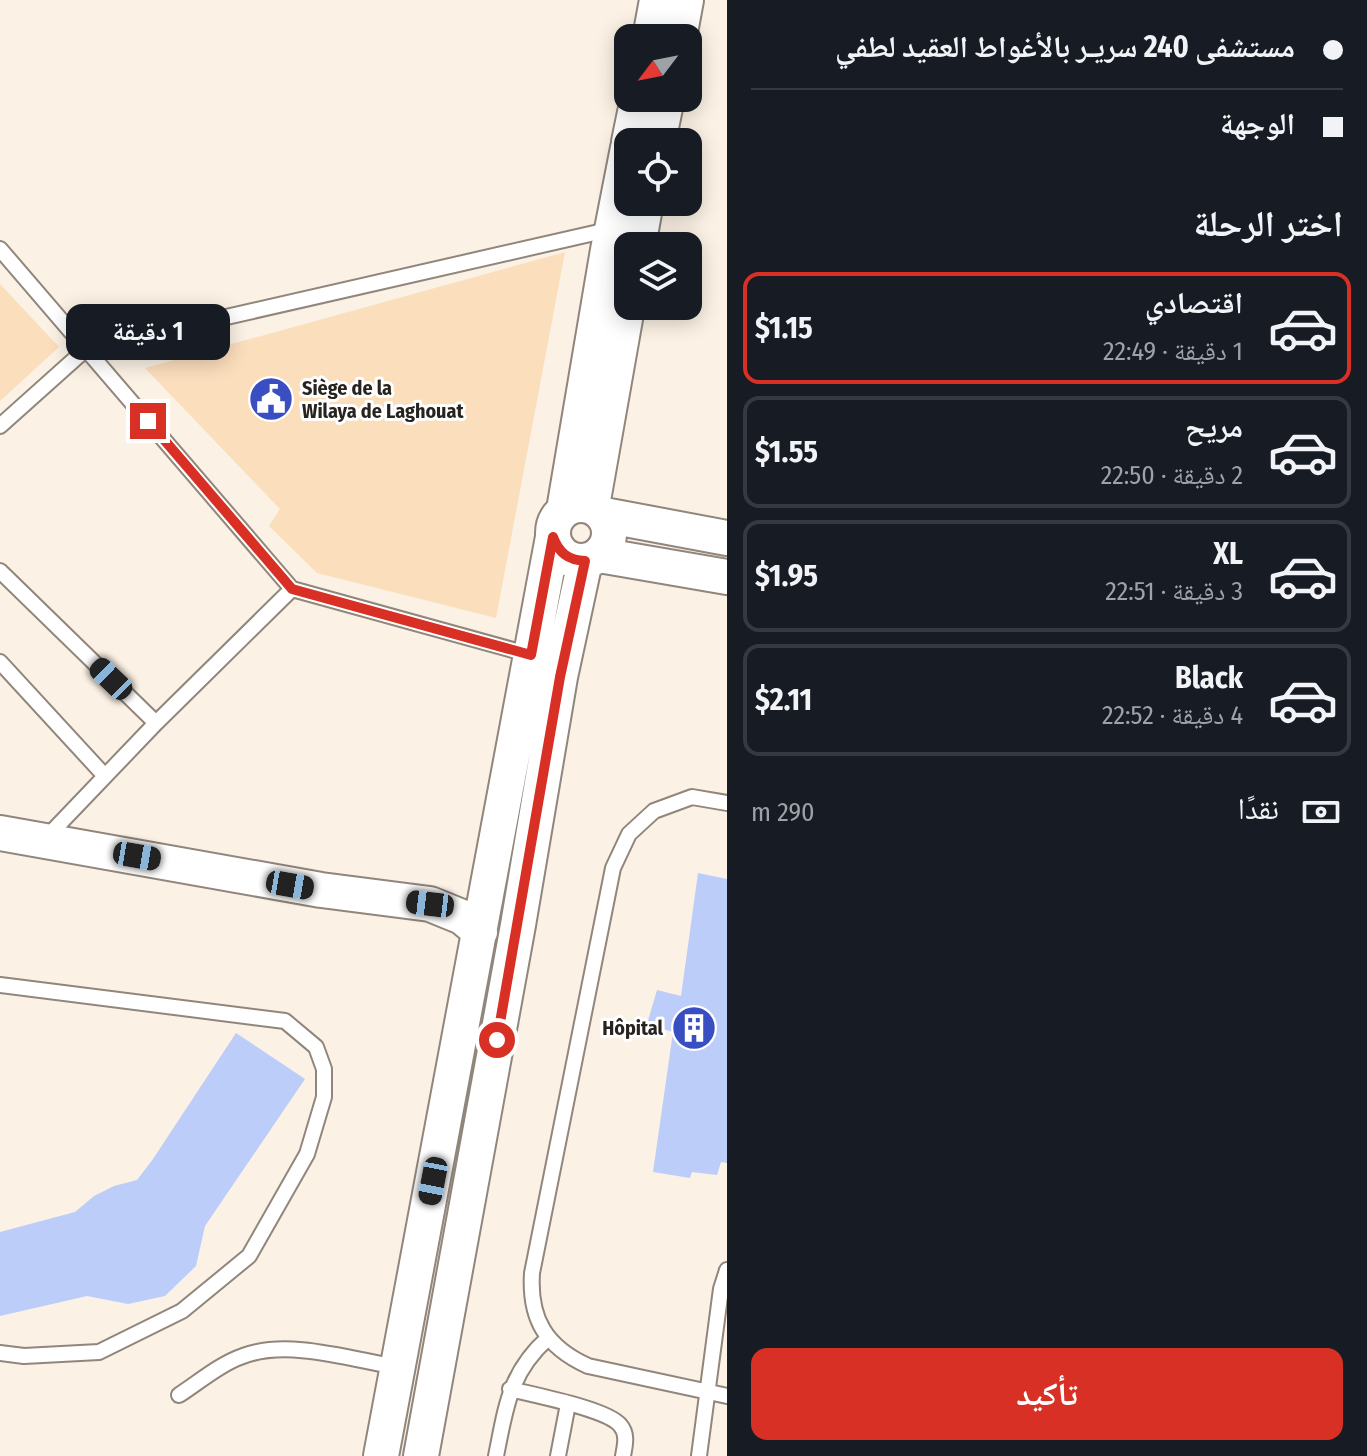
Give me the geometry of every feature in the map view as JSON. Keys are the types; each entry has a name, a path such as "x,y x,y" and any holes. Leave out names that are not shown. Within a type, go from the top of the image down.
{"street":[{"path":"653,24 657,0"},
{"path":"682,24 686,0"},
{"path":"615,320 578,517 564,555 574,560 592,558 727,577"},
{"path":"381,1456 531,655 578,517 624,320"},
{"path":"578,517 727,538"},
{"path":"421,1456 560,677 592,558 605,549 609,532 578,517"},
{"path":"0,833 321,890 430,904 487,897"},
{"path":"430,904 462,917 480,932"}],"lane":[{"path":"0,426 86,349 614,240"},
{"path":"0,249 292,589 531,655"},
{"path":"0,571 156,723"},
{"path":"45,839 104,775 292,589"},
{"path":"0,662 104,775"},
{"path":"727,803 692,797 654,811 629,834 613,868 532,1273 533,1307 548,1338 573,1360 588,1366 727,1396"},
{"path":"0,985 285,1021 316,1047 324,1069 324,1097 307,1154 249,1256 182,1311 99,1352 24,1356 0,1353"},
{"path":"699,1456 721,1289 727,1270"},
{"path":"496,1456 510,1389 523,1364 548,1338"},
{"path":"179,1395 239,1357 275,1349 293,1349 397,1367"},
{"path":"510,1389 609,1415 622,1427 626,1439 623,1456"},
{"path":"558,1456 568,1404"}],"shaded area":[{"path":"565,252 496,618 317,573 269,526 280,509 145,368"},
{"path":"0,284 59,347 0,401"}],"building":[{"name":"Hôpital","path":"698,873 727,879 727,1163 721,1162 717,1175 692,1172 690,1178 653,1172 673,1032 647,1024 657,990 681,996"},
{"path":"236,1033 305,1079 205,1226 196,1266 165,1296 128,1304 87,1296 0,1316 0,1232 75,1212 94,1196 137,1180"}],"place":[{"name":"Siège de la Wilaya de Laghouat","path":"271,399"},
{"name":"Hôpital","path":"694,1028"}],"route":[{"path":"148,421 292,589 531,655 553,537 564,555 585,561 560,677 497,1040"}]}
